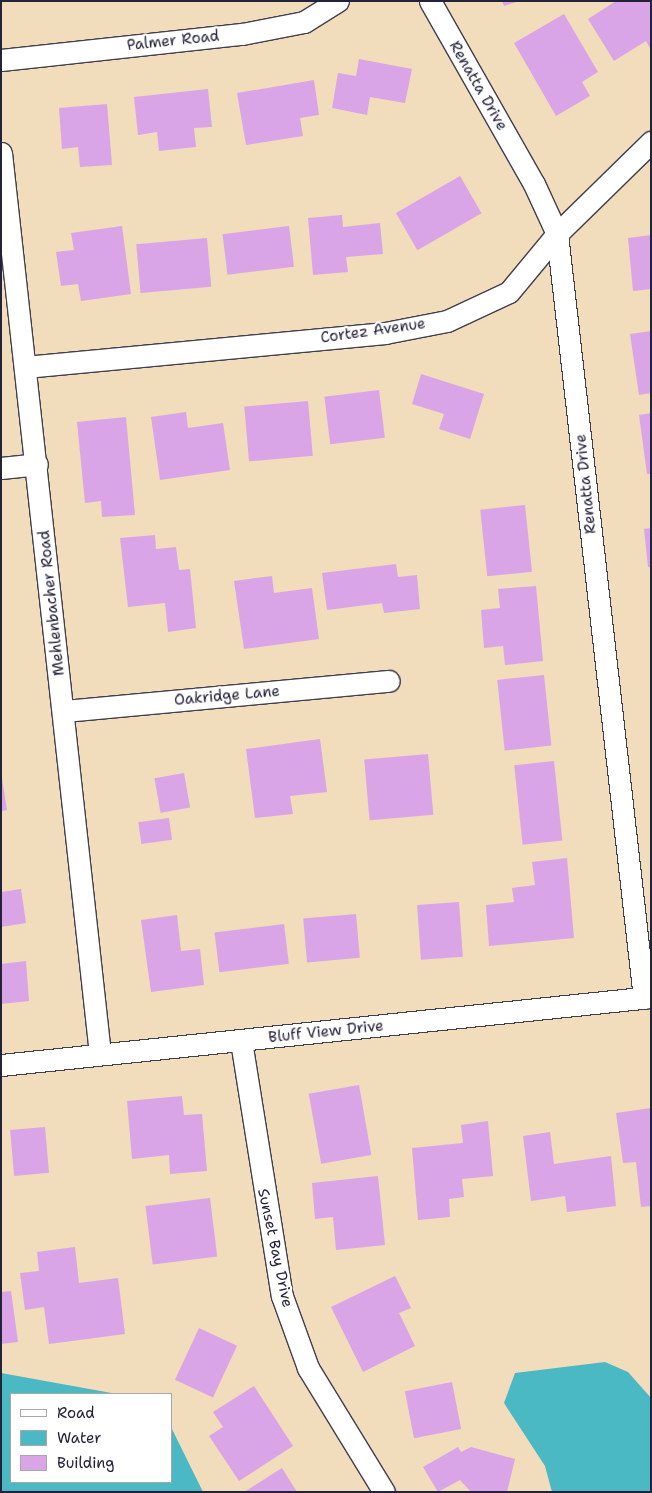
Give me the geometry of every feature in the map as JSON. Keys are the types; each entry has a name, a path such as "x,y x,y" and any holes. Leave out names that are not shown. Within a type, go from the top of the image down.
{"street":[{"name":"Palmer Road","path":"1,60 242,34 304,22 338,1"},
{"name":"Renatta Drive","path":"430,1 534,184 557,234 647,998"},
{"name":"Cortez Avenue","path":"25,367 385,333 446,321 509,292 557,234 651,142"},
{"name":"Mehlenbacher Road","path":"1,152 37,464 100,1054"},
{"path":"1,468 37,464"},
{"name":"Oakridge Lane","path":"64,710 389,681"},
{"name":"Bluff View Drive","path":"1,1065 647,998"},
{"name":"Sunset Bay Drive","path":"241,1041 282,1296 308,1368 384,1492"}],"water":[{"path":"605,1362 628,1372 651,1398 651,1492 552,1492 545,1466 504,1403 515,1373"},
{"path":"1,1373 111,1393 10,1393 10,1483 172,1483 172,1429 203,1492 1,1492"}],"building":[{"path":"502,1 516,1 516,2 504,6"},
{"path":"616,1 651,1 651,50 646,41 614,61 588,19"},
{"path":"564,14 598,72 582,82 590,96 556,116 514,43"},
{"path":"359,59 412,69 405,103 370,97 367,115 332,108 338,73 356,76"},
{"path":"314,80 319,115 300,118 303,136 246,145 237,93"},
{"path":"208,89 212,127 194,128 196,147 159,151 157,132 138,135 134,97"},
{"path":"107,104 112,165 80,167 78,147 62,149 59,108"},
{"path":"460,176 482,213 417,250 396,213"},
{"path":"342,215 343,227 380,223 383,254 346,257 348,272 313,275 308,218"},
{"path":"122,226 131,294 81,301 78,284 61,286 56,252 74,250 71,233"},
{"path":"289,226 294,267 227,275 222,234"},
{"path":"651,235 651,289 633,291 628,238"},
{"path":"207,238 211,287 141,293 136,244"},
{"path":"651,331 651,393 639,395 630,334"},
{"path":"421,374 484,394 470,439 439,429 444,414 412,404"},
{"path":"379,390 385,438 330,444 324,397"},
{"path":"308,401 313,456 249,461 244,407"},
{"path":"186,412 188,428 223,423 230,470 160,480 151,417"},
{"path":"651,413 651,474 647,474 639,415"},
{"path":"126,417 135,515 102,517 101,501 85,503 77,422"},
{"path":"525,505 532,572 487,576 480,510"},
{"path":"651,528 651,567 648,567 644,529"},
{"path":"155,535 156,549 176,547 179,570 190,569 196,628 168,632 165,603 128,607 120,538"},
{"path":"396,564 398,577 417,575 420,609 384,613 382,603 327,610 322,573"},
{"path":"272,576 274,593 312,588 319,639 244,649 234,581"},
{"path":"536,586 543,661 505,665 503,646 484,648 481,610 500,608 498,589"},
{"path":"544,675 551,746 505,751 497,680"},
{"path":"320,739 327,792 290,796 293,814 255,818 246,749"},
{"path":"428,754 433,815 370,820 364,760"},
{"path":"554,761 562,841 523,845 514,765"},
{"path":"1,772 7,810 1,811"},
{"path":"184,773 190,807 161,813 154,778"},
{"path":"169,818 172,840 141,844 138,822"},
{"path":"567,858 574,938 489,946 486,905 514,902 512,888 535,885 532,862"},
{"path":"21,889 26,923 1,927 1,892"},
{"path":"459,902 463,957 421,960 417,905"},
{"path":"356,914 360,958 307,962 303,919"},
{"path":"177,915 181,951 200,949 204,985 151,992 141,920"},
{"path":"284,924 289,964 219,972 215,933"},
{"path":"26,961 29,1001 1,1004 1,964"},
{"path":"359,1085 371,1155 321,1164 309,1094"},
{"path":"182,1096 184,1115 202,1114 207,1171 170,1174 169,1155 132,1159 127,1101"},
{"path":"651,1108 651,1206 641,1207 636,1162 623,1163 616,1113"},
{"path":"488,1121 493,1176 462,1179 464,1197 449,1199 450,1217 418,1220 412,1148 463,1143 461,1125"},
{"path":"45,1127 49,1173 14,1176 10,1130"},
{"path":"550,1132 554,1164 611,1156 616,1206 567,1212 565,1196 531,1201 523,1136"},
{"path":"378,1176 385,1245 336,1250 333,1217 315,1219 312,1183"},
{"path":"210,1198 217,1257 153,1264 145,1206"},
{"path":"75,1247 79,1283 118,1278 125,1334 49,1344 44,1307 25,1310 20,1273 39,1271 37,1252"},
{"path":"395,1276 411,1308 399,1313 415,1346 363,1372 331,1307"},
{"path":"11,1291 18,1342 1,1344 1,1292"},
{"path":"199,1328 237,1346 213,1397 175,1380"},
{"path":"452,1382 461,1429 414,1438 405,1391"},
{"path":"254,1386 293,1446 239,1481 209,1436 223,1427 213,1412"},
{"path":"458,1447 461,1452 471,1447 515,1459 507,1492 471,1492 460,1480 438,1492 423,1467"},
{"path":"282,1468 297,1492 244,1492"}]}
